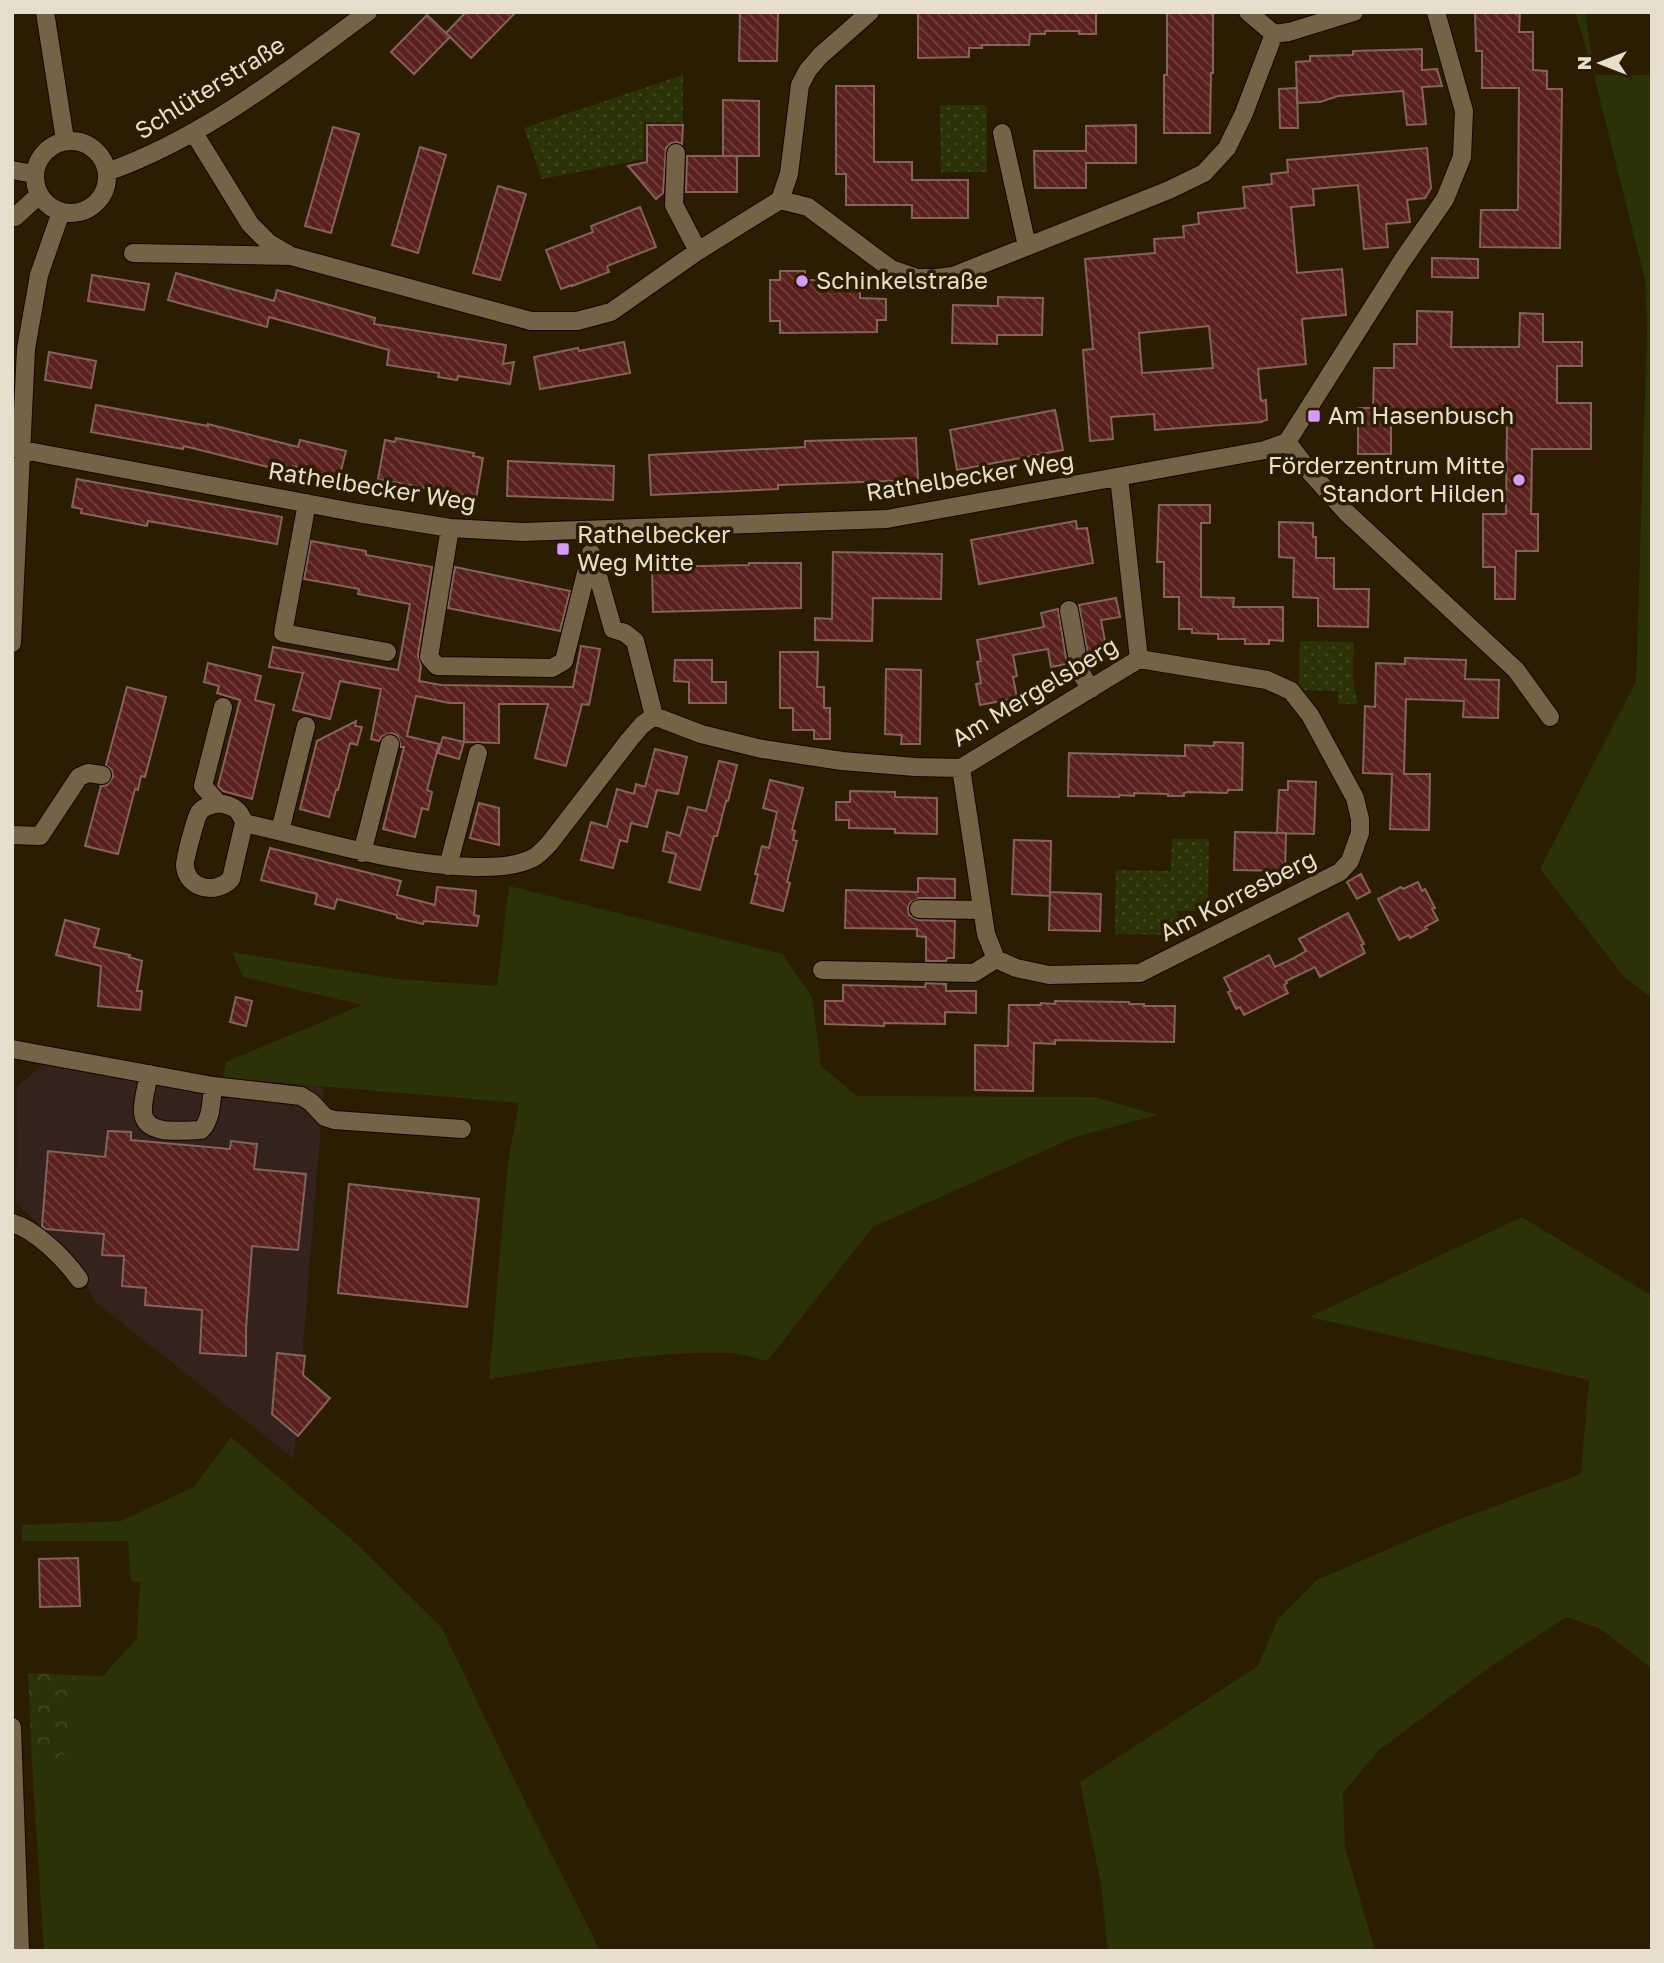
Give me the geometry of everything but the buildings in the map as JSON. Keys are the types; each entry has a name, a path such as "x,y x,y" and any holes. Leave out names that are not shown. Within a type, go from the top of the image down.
{"street":[{"path":"45,12 65,140"},
{"name":"Schlüterstraße","path":"107,172 138,161 194,133 261,90 368,12"},
{"path":"133,253 291,256 531,321 577,321 611,312 698,251 780,200 789,174 800,85 820,56 870,12"},
{"path":"1248,12 1274,34 1354,12"},
{"path":"1437,12 1464,111 1462,157 1446,199 1402,261 1287,442 1347,513 1516,670 1549,717"},
{"path":"780,200 808,207 891,269 917,278 953,276 1169,190 1204,173 1227,148 1244,113 1274,34"},
{"path":"1002,132 1027,246"},
{"path":"194,133 250,224 269,243 291,256"},
{"path":"65,140 79,140 92,146 100,154 107,172 103,195 85,211 61,212 49,206 39,195 35,185 37,162 44,151 65,140"},
{"path":"676,153 674,205 698,251"},
{"path":"12,170 34,174"},
{"path":"12,216 39,195"},
{"path":"12,643 17,449 26,349 39,275 61,212"},
{"name":"Rathelbecker Weg","path":"17,449 450,528 523,532 887,519 1265,450 1287,442"},
{"name":"Am Mergelsberg","path":"654,716 701,734 762,749 842,761 961,768 1139,659 1119,477"},
{"path":"307,503 283,633 387,652"},
{"path":"450,528 429,657 437,666 552,668 564,661 591,553"},
{"path":"244,823 362,853 448,866 497,867 534,858 549,844 630,739 654,716 635,641 625,633 613,629 587,531"},
{"path":"1069,610 1080,672 1091,689"},
{"name":"Am Korresberg","path":"996,959 1016,968 1049,975 1140,973 1340,872 1350,861 1360,833 1355,798 1310,715 1291,691 1268,680 1139,659"},
{"path":"218,803 203,786 223,707"},
{"path":"280,831 306,726"},
{"path":"362,853 390,744"},
{"path":"448,866 478,753"},
{"path":"822,970 974,973 996,959 986,934 961,768"},
{"path":"12,835 40,836 79,777 94,773 102,775"},
{"path":"218,803 228,804 237,808 244,823 230,879 216,889 195,883 185,865 199,813 218,803"},
{"path":"919,909 982,910"},
{"path":"12,1049 213,1086 301,1096 312,1102 325,1117 334,1120 462,1129"},
{"path":"149,1074 143,1114 147,1123 158,1130 201,1130 209,1117 213,1086"},
{"path":"12,1223 25,1227 69,1265 79,1279"},
{"path":"12,1727 14,1845 20,1951"}],"shaded area":[{"path":"58,1051 223,1078 324,1087 294,1459 94,1301 76,1258 16,1203 17,1087"}],"green space":[{"path":"1575,12 1585,12 1595,75 1652,75 1652,998 1625,978 1540,869 1636,681 1647,328 1645,280 1594,75"},
{"path":"683,75 683,123 644,122 644,159 542,179 524,128"},
{"path":"940,105 987,105 987,172 941,172"},
{"path":"1300,641 1354,642 1353,680 1358,704 1338,704 1338,691 1299,690"},
{"path":"1172,839 1209,839 1208,911 1178,911 1178,935 1115,934 1116,870 1171,871"},
{"path":"509,886 782,954 812,997 821,1066 857,1096 1095,1097 1158,1115 1075,1137 873,1227 767,1361 730,1353 670,1354 610,1360 489,1379 508,1162 519,1103 223,1078 226,1062 362,1005 243,977 232,952 396,979 497,986"},
{"path":"1522,1217 1652,1296 1652,1669 1601,1629 1566,1617 1487,1669 1378,1751 1343,1793 1345,1847 1375,1951 1108,1951 1101,1884 1080,1782 1258,1666 1278,1619 1317,1580 1439,1527 1581,1474 1589,1380 1309,1317"},
{"path":"231,1437 358,1545 442,1628 599,1951 44,1951 32,1764 64,1761 75,1675 103,1676 137,1638 140,1582 131,1581 128,1541 22,1541 22,1525 121,1521 194,1487"},
{"path":"28,1673 75,1675 64,1761 32,1764"}],"place":[{"name":"Schinkelstraße","path":"802,281"},
{"name":"Am Hasenbusch","path":"1314,416"},
{"name":"Förderzentrum Mitte Standort Hilden","path":"1519,480"},
{"name":"Rathelbecker Weg Mitte","path":"563,549"}]}
